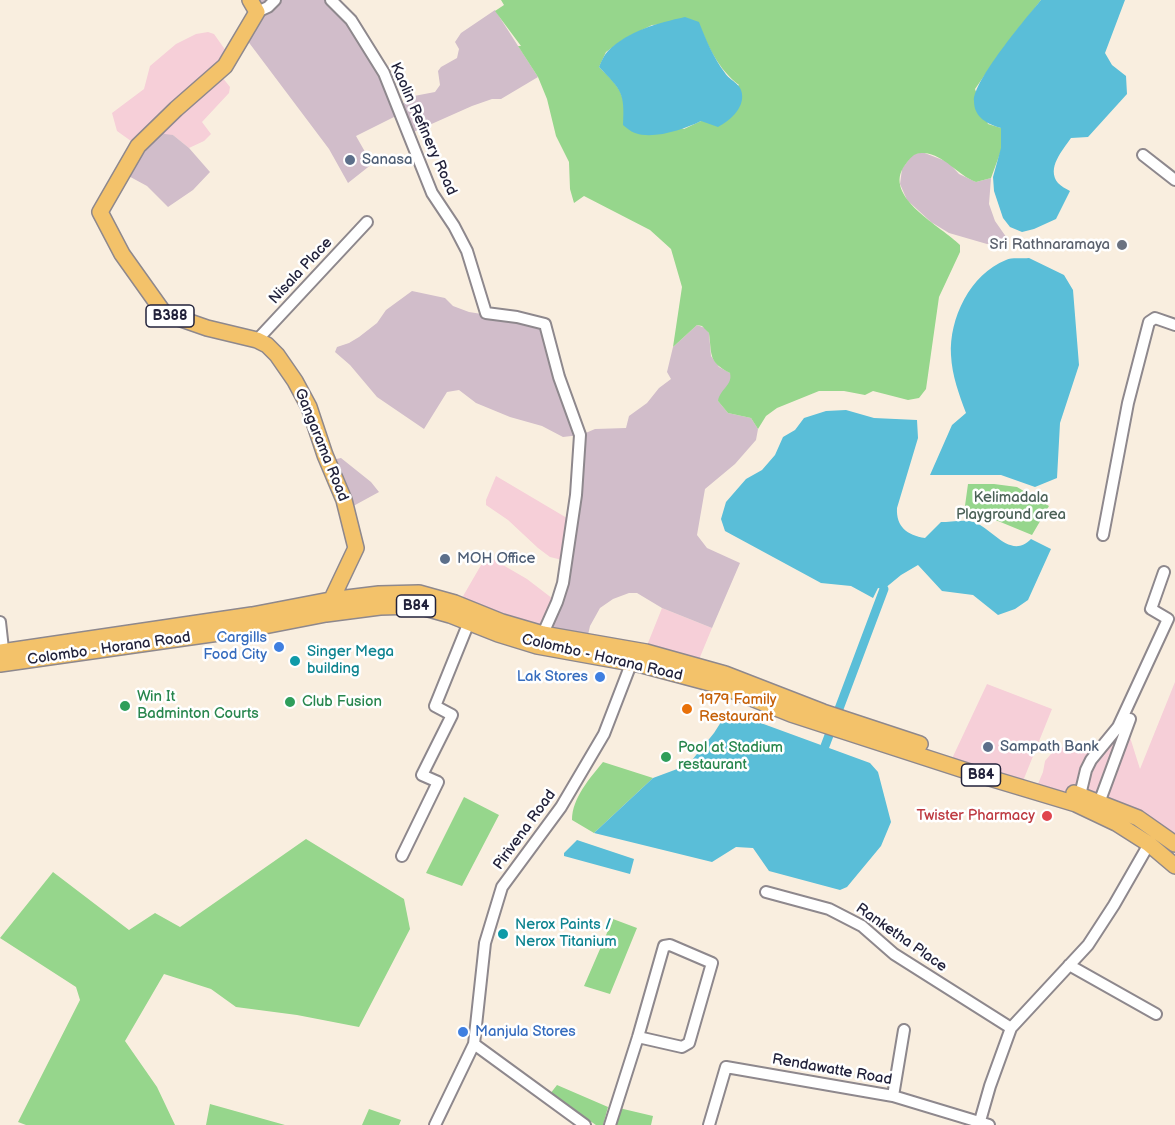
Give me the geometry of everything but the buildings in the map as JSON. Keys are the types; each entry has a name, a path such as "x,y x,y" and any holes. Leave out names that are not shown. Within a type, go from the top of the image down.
{"main road":[{"name":"Gangarama Road","path":"253,6 225,66 138,146 100,212 122,254 164,313 207,328 257,340 267,345 295,381 309,407 325,455 344,500 356,548 328,607"},
{"name":"Colombo - Horana Road","path":"328,607 379,594 419,593 455,603 540,640"},
{"name":"Colombo - Horana Road","path":"2,658 202,629 296,608 418,606 498,634 724,674 822,717 1080,795 1138,819 1175,844"},
{"name":"Colombo - Horana Road","path":"846,725 973,773 1076,804 1116,823 1149,844 1175,866"}],"street":[{"path":"253,6 268,7 275,0"},
{"name":"Kaolin Refinery Road","path":"331,0 351,20 384,73 432,193 467,251 486,314 517,317 545,324 559,377 580,435 576,495 563,583 540,640"},
{"path":"1143,155 1175,180"},
{"name":"Nisala Place","path":"257,340 367,222"},
{"path":"1102,535 1128,403 1149,322 1155,318 1175,325"},
{"path":"1080,795 1091,760 1118,727 1168,620 1151,609 1164,572"},
{"path":"1099,803 1125,730 1155,669 1175,620"},
{"path":"0,622 2,658"},
{"path":"402,856 438,782 422,775 452,715 435,706 469,622"},
{"name":"Pirivena Road","path":"435,1125 474,1044 485,943 502,887 561,807 598,743 632,657"},
{"path":"985,1123 990,1086 1011,1028 1088,945 1149,844"},
{"name":"Ranketha Place","path":"766,892 829,909 862,926 894,954 1011,1028"},
{"path":"610,1125 664,946 670,945 712,963 689,1043 682,1047 638,1037"},
{"path":"1069,965 1156,1014"},
{"path":"893,1096 904,1030"},
{"path":"474,1044 585,1125"},
{"name":"Rendawatte Road","path":"709,1125 726,1067 893,1096 985,1123"}],"shaded area":[{"path":"250,0 331,0 351,20 398,107 414,96 435,92 440,85 438,71 457,58 459,49 455,42 461,33 495,10 538,77 501,99 492,99 472,106 409,134 400,114 356,136 372,164 348,183 329,149 244,36 257,12"},
{"path":"208,32 214,34 231,58 222,77 230,87 229,93 202,122 211,134 204,141 189,148 173,135 138,146 117,131 112,113 144,89 150,66 176,44 196,34"},
{"path":"156,129 173,135 189,148 210,172 193,190 168,207 147,186 123,173"},
{"path":"922,152 948,162 959,174 976,182 991,178 989,204 995,221 1009,241 987,244 949,233 931,222 907,200 900,184 902,169 912,155"},
{"path":"412,291 445,298 453,306 469,312 545,324 581,435 595,429 626,428 629,416 647,403 659,388 671,379 667,372 673,347 697,325 705,328 709,333 711,356 719,367 732,376 718,401 728,413 751,418 758,429 756,440 735,464 705,489 697,535 707,548 740,563 712,628 662,608 637,593 629,593 613,599 600,608 590,626 588,635 543,644 563,583 580,435 563,437 542,426 510,417 476,403 459,390 447,392 424,429 377,397 350,365 335,352 337,347 359,337 377,323 386,310"},
{"path":"341,458 371,482 379,492 346,510 327,461"},
{"path":"496,476 572,521 566,561 550,557 508,520 486,505"},
{"path":"484,554 527,579 557,602 543,644 455,610 484,560"},
{"path":"662,608 712,628 693,674 640,663"},
{"path":"1175,682 1175,847 1149,825 1035,791 1045,761 1056,748 1067,747 1077,752 1080,749 1094,755 1118,727 1128,731 1140,769"},
{"path":"987,684 1052,709 1021,786 949,765"}],"green space":[{"path":"501,0 1041,0 975,89 988,124 1001,128 1002,148 991,178 976,182 938,157 921,153 909,160 900,177 901,188 907,200 960,245 960,252 939,297 926,389 919,398 908,400 873,391 865,395 844,391 819,391 777,408 766,416 758,429 751,418 728,413 718,401 730,381 730,373 714,361 709,333 702,326 697,325 673,347 682,287 671,249 650,230 584,196 574,203 570,189 569,162 556,136 547,99 538,77 518,46 521,46 495,11 504,5","holes":["698,22 719,64 739,85 701,121 684,129 624,106 619,89 599,67 606,52 624,39 652,25"]},
{"name":"Kelimadala Playground area","path":"968,484 1017,487 1049,506 1032,535 998,521 964,513"},
{"path":"603,762 653,778 594,833 572,820 573,812 578,796"},
{"path":"464,797 499,815 462,886 426,873"},
{"path":"306,839 404,899 410,929 359,1027 297,1015 236,1007 211,989 164,974 125,1041 157,1087 175,1125 26,1125 18,1122 80,1000 76,987 0,938 53,872 129,930 155,913 180,927"},
{"path":"613,919 637,928 610,994 584,986"},
{"path":"557,1085 608,1107 603,1125 596,1125 550,1094"},
{"path":"210,1104 285,1125 206,1125"},
{"path":"619,1108 653,1116 651,1125 614,1125"},
{"path":"369,1109 401,1120 399,1125 362,1125"}],"water":[{"path":"1041,0 1125,0 1105,53 1112,65 1126,76 1127,94 1088,137 1071,138 1057,159 1055,177 1059,184 1070,191 1056,219 1022,232 1010,227 1003,218 994,191 993,177 1001,148 1001,128 979,116 974,101 982,79 991,65"},
{"path":"685,17 699,22 717,61 727,76 741,90 741,105 731,118 718,127 701,121 660,134 642,135 634,132 623,125 623,105 620,92 599,67 608,51 625,38 654,25"},
{"path":"1029,258 1064,275 1073,290 1079,365 1060,423 1057,478 1035,487 1001,475 930,475 952,425 966,413 954,378 951,355 954,327 964,299 972,287 993,267 1008,259"},
{"path":"846,410 874,418 917,420 918,438 897,508 898,520 908,532 925,538 941,522 970,521 1009,545 1024,545 1031,539 1051,549 1028,600 1015,609 998,615 973,595 942,591 918,565 884,589 878,588 873,598 851,586 821,583 725,531 721,519 726,502 746,479 762,470 775,455 783,437 795,430 804,418 826,411"},
{"path":"728,711 870,763 878,772 891,822 881,846 847,887 840,890 769,871 753,848 736,847 712,862 594,833 653,778 688,765 714,733"},
{"path":"577,840 634,859 630,874 564,856 564,853"}],"waterway":[{"path":"825,746 884,589"}],"place":[{"name":"Sanasa","path":"350,160"},
{"name":"Sri Rathnaramaya","path":"1122,245"},
{"name":"MOH Office","path":"445,559"},
{"name":"Cargills Food City","path":"279,647"},
{"name":"Singer Mega building","path":"295,661"},
{"name":"Lak Stores","path":"600,677"},
{"name":"Club Fusion","path":"290,702"},
{"name":"Win It Badminton Courts","path":"125,706"},
{"name":"1979 Family Restaurant","path":"687,709"},
{"name":"Sampath Bank","path":"988,747"},
{"name":"Pool at Stadium restaurant","path":"666,757"},
{"name":"Twister Pharmacy","path":"1047,816"},
{"name":"Nerox Paints / Nerox Titanium","path":"503,934"},
{"name":"Manjula Stores","path":"463,1032"}]}
